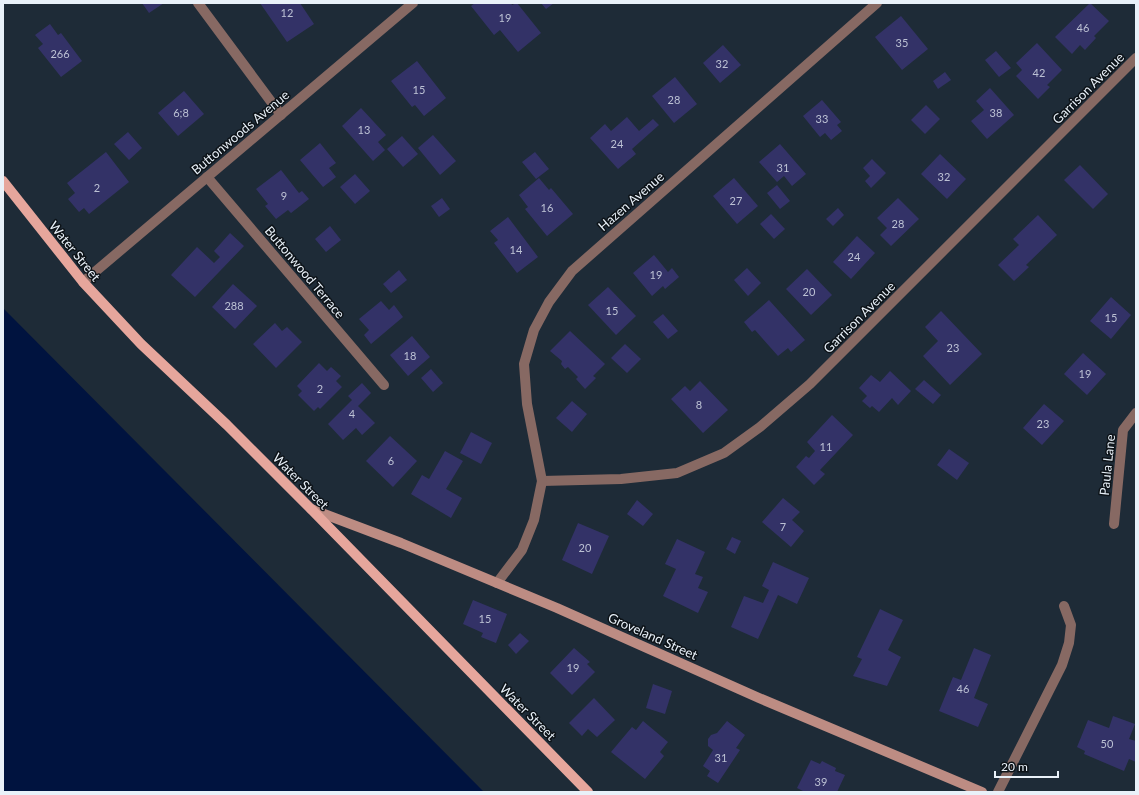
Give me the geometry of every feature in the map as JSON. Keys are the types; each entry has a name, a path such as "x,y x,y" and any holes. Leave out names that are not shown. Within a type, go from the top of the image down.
{"main road":[{"name":"Water Street","path":"3,181 83,282 141,344 227,425 311,509 588,792"},
{"name":"Groveland Street","path":"311,509 401,543 557,608 759,698 982,792"}],"street":[{"path":"198,3 281,115"},
{"name":"Buttonwoods Avenue","path":"83,282 412,3"},
{"name":"Hazen Avenue","path":"542,482 527,404 524,364 534,330 549,302 572,271 877,3"},
{"name":"Garrison Avenue","path":"542,482 622,479 677,473 724,453 760,427 810,384 1136,58"},
{"name":"Buttonwood Terrace","path":"207,177 384,385"},
{"name":"Paula Lane","path":"1114,524 1124,430 1136,413"},
{"path":"497,583 522,550 534,520 542,482"},
{"path":"998,792 1062,665 1069,643 1071,625 1064,606"}],"water":[{"path":"3,308 484,792 3,792"}],"building":[{"path":"142,3 164,3 149,13"},
{"path":"260,3 300,3 314,24 287,42"},
{"path":"475,3 511,3 512,5 517,3 541,33 518,52 500,30 494,35 471,6"},
{"path":"541,3 554,3 546,9"},
{"path":"1090,3 1109,21 1094,36 1096,38 1085,50 1080,45 1072,54 1055,37"},
{"path":"901,16 928,49 902,70 875,37"},
{"path":"50,24 58,35 61,33 82,61 61,77 38,48 43,44 35,35"},
{"path":"1037,43 1062,70 1047,85 1050,87 1038,99 1016,76 1022,70 1016,63"},
{"path":"723,45 741,65 720,83 703,63"},
{"path":"996,51 1011,68 999,77 985,60"},
{"path":"417,61 446,98 424,116 415,105 412,107 391,81"},
{"path":"945,72 951,80 938,89 933,81"},
{"path":"675,77 697,104 674,123 652,96"},
{"path":"990,88 1014,115 987,139 971,121 984,110 976,101"},
{"path":"184,91 204,114 178,136 158,113"},
{"path":"822,100 841,122 837,125 842,131 831,140 825,133 820,137 803,116"},
{"path":"926,105 940,119 925,134 911,120"},
{"path":"361,108 386,135 378,142 385,150 373,161 342,126"},
{"path":"627,117 639,131 653,119 659,125 632,149 636,154 618,169 590,138 605,124 611,131"},
{"path":"128,132 142,148 129,160 114,144"},
{"path":"433,135 456,161 440,175 418,148"},
{"path":"402,136 418,154 403,167 387,149"},
{"path":"320,143 336,163 329,168 336,177 323,187 300,160"},
{"path":"780,144 806,174 792,186 784,176 777,182 759,162"},
{"path":"106,152 129,182 89,214 84,208 79,212 68,199 75,193 67,183"},
{"path":"535,152 549,169 536,179 522,162"},
{"path":"940,154 966,179 947,199 921,174"},
{"path":"872,159 886,173 871,188 865,181 870,176 863,168"},
{"path":"1080,165 1108,194 1093,209 1064,180"},
{"path":"281,170 299,193 302,191 309,199 291,213 288,210 276,219 265,206 268,204 256,189"},
{"path":"355,174 370,191 355,204 340,187"},
{"path":"539,178 549,190 551,188 573,214 547,236 525,209 528,207 519,195"},
{"path":"734,178 758,206 737,224 713,196"},
{"path":"777,185 790,201 780,209 767,193"},
{"path":"442,198 450,209 439,217 431,206"},
{"path":"898,198 919,219 891,246 880,235 887,228 877,218"},
{"path":"838,208 844,215 833,226 826,219"},
{"path":"771,214 785,229 774,239 760,224"},
{"path":"1038,215 1057,235 1026,265 1029,267 1014,281 998,265 1019,245 1013,239"},
{"path":"508,217 538,257 517,273 494,243 498,240 490,231"},
{"path":"330,226 341,240 326,252 315,239"},
{"path":"230,233 244,246 195,297 171,275 197,247 214,263 220,257 214,251"},
{"path":"857,236 875,253 851,279 833,262"},
{"path":"654,255 668,272 672,268 679,277 665,289 663,286 652,296 633,273"},
{"path":"747,268 761,283 748,296 734,280"},
{"path":"807,269 832,295 811,315 786,289"},
{"path":"399,270 407,280 391,293 383,284"},
{"path":"233,284 257,306 235,329 212,307"},
{"path":"608,287 636,316 616,335 588,305"},
{"path":"1111,297 1131,315 1111,339 1090,321"},
{"path":"769,300 805,340 791,352 788,348 778,356 755,330 752,332 744,322"},
{"path":"381,301 389,310 394,305 403,317 371,344 364,335 369,330 359,319"},
{"path":"941,311 982,354 950,385 923,356 938,341 925,327"},
{"path":"663,314 678,331 668,339 653,322"},
{"path":"275,323 282,331 287,327 302,342 276,368 253,344"},
{"path":"570,331 605,364 593,376 596,378 585,389 576,379 578,377 568,367 565,369 561,364 562,361 550,351"},
{"path":"412,336 430,357 408,376 390,355"},
{"path":"625,344 641,359 627,373 611,358"},
{"path":"1083,353 1106,374 1087,395 1064,374"},
{"path":"319,363 327,371 331,367 341,376 336,381 342,387 320,409 318,407 314,411 298,395 302,391 297,386"},
{"path":"431,369 443,383 433,392 421,378"},
{"path":"890,371 911,391 898,405 892,398 879,412 872,406 870,408 862,401 867,396 859,388 871,375 880,382"},
{"path":"924,380 941,395 933,404 915,389"},
{"path":"700,381 728,410 703,433 671,399 685,386 690,391"},
{"path":"362,383 371,393 358,406 375,423 362,435 356,428 343,440 328,424 352,400 348,396"},
{"path":"572,401 587,414 572,432 556,418"},
{"path":"1044,404 1064,421 1042,445 1023,428"},
{"path":"832,415 853,435 820,470 825,474 814,485 796,467 806,456 809,458 815,451 807,442"},
{"path":"471,432 492,443 481,464 460,453"},
{"path":"390,436 417,461 393,487 366,461"},
{"path":"949,449 969,463 957,480 937,465"},
{"path":"445,451 463,461 446,489 462,498 451,518 411,494 422,475 429,479"},
{"path":"783,498 800,512 792,520 804,531 791,547 762,522"},
{"path":"637,500 653,514 643,526 627,514"},
{"path":"578,523 609,536 592,574 562,560"},
{"path":"732,537 741,541 735,554 726,549"},
{"path":"677,539 705,552 695,574 703,577 698,588 708,592 698,613 663,596 676,569 665,564"},
{"path":"773,562 809,578 797,604 778,595 758,639 731,627 744,596 763,603 769,590 762,586"},
{"path":"473,600 507,614 496,643 481,637 483,633 463,624"},
{"path":"880,609 903,620 888,650 901,657 887,686 853,676 862,659 857,657"},
{"path":"520,633 529,641 516,654 508,645"},
{"path":"574,648 590,662 587,664 595,672 572,695 550,673"},
{"path":"974,648 991,655 974,698 988,704 978,727 939,711 953,677 961,680"},
{"path":"653,684 672,691 665,714 646,708"},
{"path":"594,698 615,720 597,737 588,729 582,736 569,723"},
{"path":"1113,716 1135,724 1129,739 1136,741 1136,762 1129,759 1124,771 1084,754 1085,751 1077,747 1088,720 1109,728"},
{"path":"643,721 668,742 660,752 664,756 645,779 611,752 632,727 636,730"},
{"path":"727,721 745,735 736,748 740,750 718,783 707,776 710,771 703,766 713,750 708,746 708,739 711,735 717,733"},
{"path":"811,760 820,764 822,761 836,768 835,771 845,775 837,792 805,792 797,788"}]}
